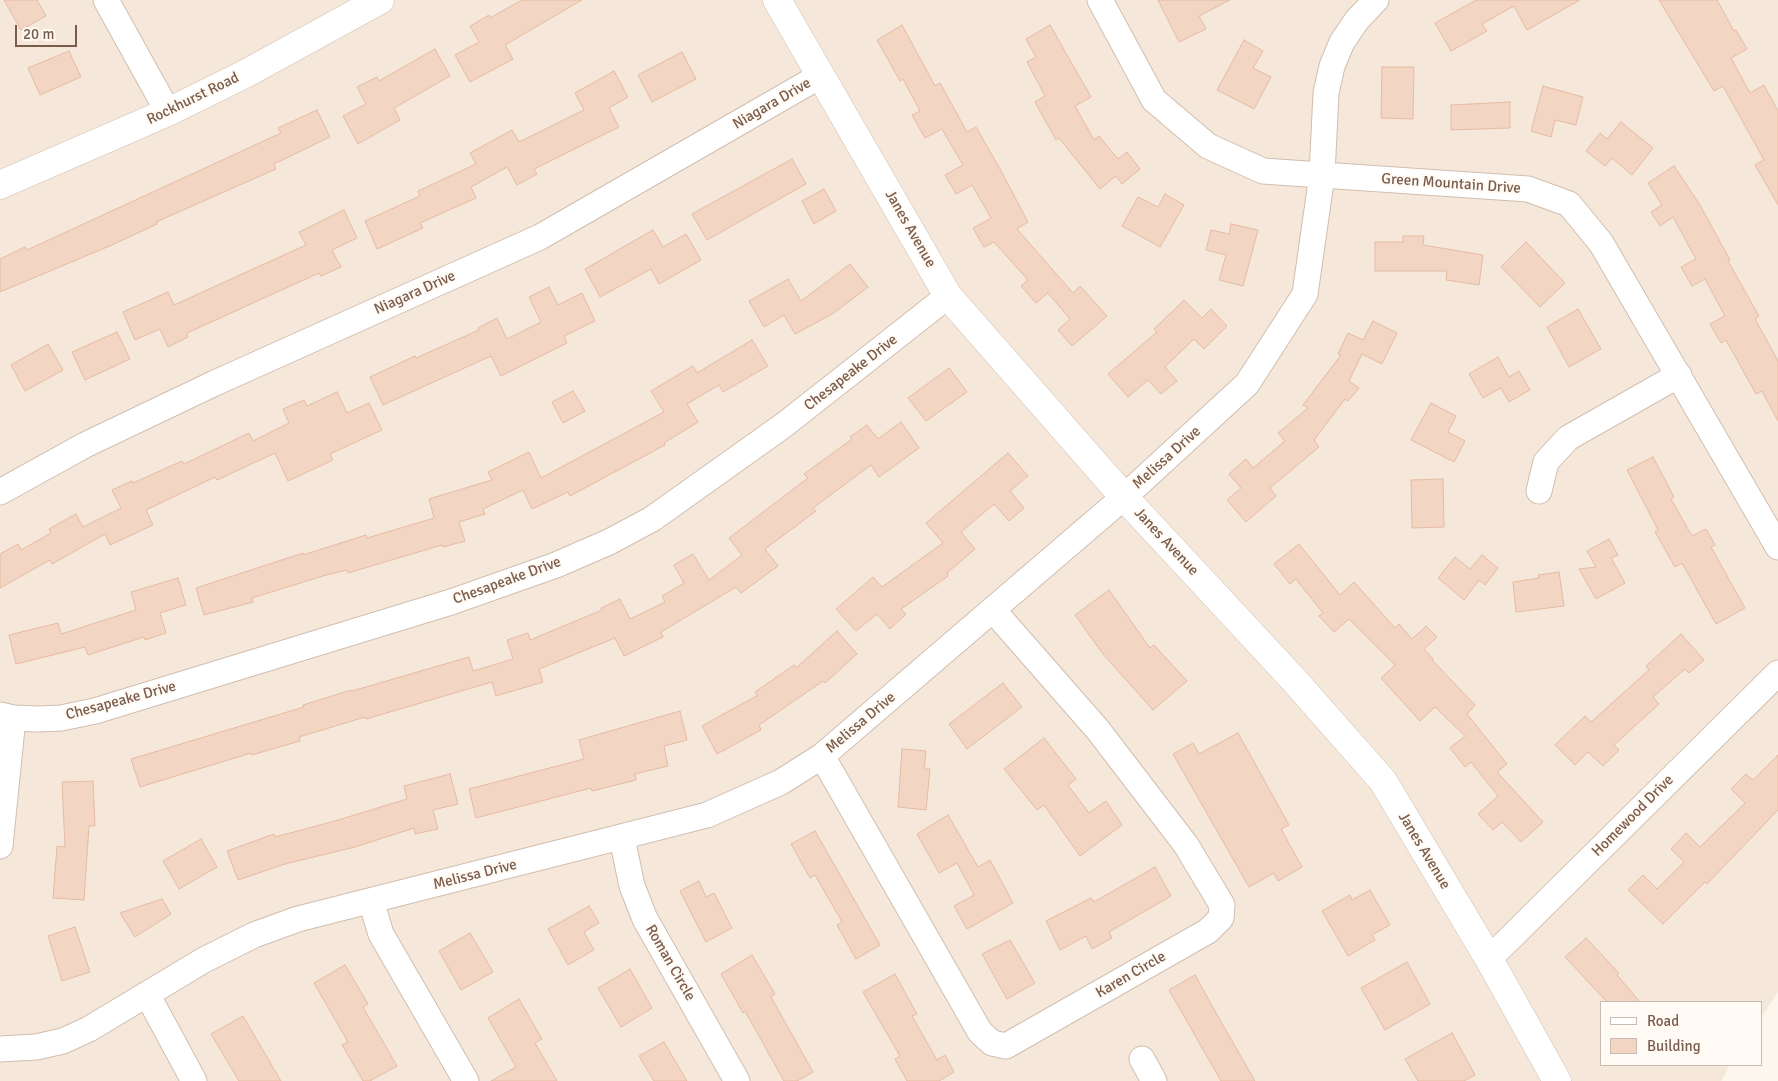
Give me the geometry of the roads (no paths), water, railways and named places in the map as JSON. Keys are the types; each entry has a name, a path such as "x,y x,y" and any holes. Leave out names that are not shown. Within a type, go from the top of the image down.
{"street":[{"path":"106,0 168,112"},
{"name":"Rockhurst Road","path":"0,184 168,112 245,74 380,0"},
{"name":"Janes Avenue","path":"777,0 948,296 1124,497 1294,680 1383,782 1489,959 1557,1081"},
{"name":"Green Mountain Drive","path":"1100,0 1154,100 1208,146 1263,171 1528,189 1569,204 1601,244 1778,547"},
{"name":"Melissa Drive","path":"0,1049 36,1047 63,1041 88,1030 204,960 254,935 298,919 707,815 741,802 781,782 822,756 1124,497 1248,384 1305,294 1322,175 1326,93 1332,66 1342,42 1357,20 1376,0"},
{"name":"Niagara Drive","path":"0,492 85,445 215,383 540,237 820,76"},
{"name":"Chesapeake Drive","path":"7,717 61,718 114,705 451,602 556,565 609,542 652,519 784,426 948,296"},
{"path":"1539,490 1546,462 1568,438 1679,375"},
{"name":"Karen Circle","path":"822,756 980,1032 992,1044 1006,1046 1208,931 1221,918 1222,904 1186,845 1098,730 994,610"},
{"name":"Homewood Drive","path":"1489,959 1778,674"},
{"path":"0,846 7,717"},
{"name":"Roman Circle","path":"622,838 632,886 645,919 738,1081"},
{"path":"371,901 381,934 466,1081"},
{"path":"147,994 194,1081"},
{"path":"1142,1060 1154,1081"}]}
